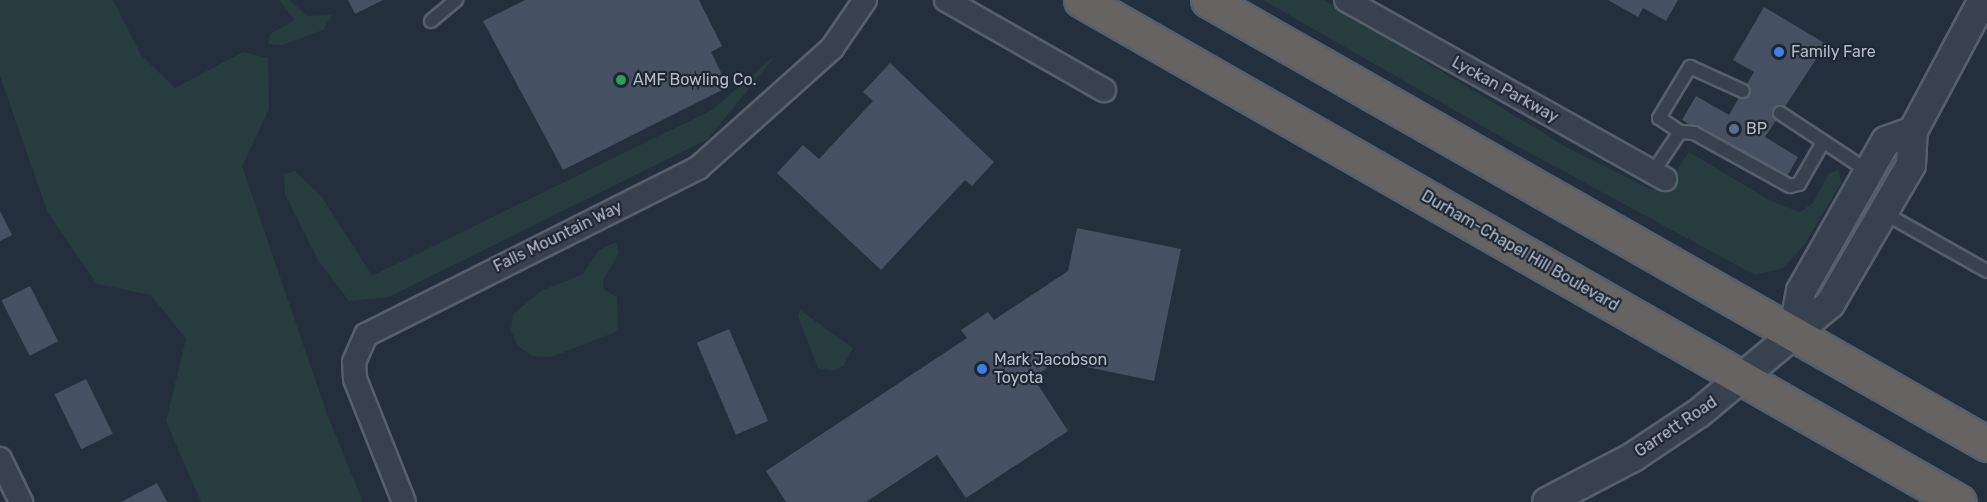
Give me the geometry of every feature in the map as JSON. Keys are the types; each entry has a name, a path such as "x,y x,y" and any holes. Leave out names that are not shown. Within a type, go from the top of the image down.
{"highway":[{"name":"Durham-Chapel Hill Boulevard","path":"1081,0 1959,502"},
{"path":"1208,0 1987,444"}],"street":[{"name":"Falls Mountain Way","path":"404,502 355,379 354,362 366,335 698,168 832,48 865,0"},
{"path":"946,0 1104,90"},
{"name":"Lyckan Parkway","path":"1346,0 1659,175"},
{"name":"Garrett Road","path":"1546,502 1633,457 1743,379 1830,304 1911,165 1913,131 1981,13"},
{"path":"1793,334 1801,291 1868,171 1886,141 1913,131"},
{"path":"0,459 21,502"}],"lane":[{"path":"431,21 456,0"},
{"path":"1743,91 1690,68 1659,118 1680,132 1694,133 1791,186 1798,184 1822,144"},
{"path":"1780,112 1815,132 1822,144 1868,171"},
{"path":"1659,175 1680,132"},
{"path":"1884,213 1987,271"}],"green space":[{"path":"0,0 113,0 141,55 175,88 243,52 268,58 269,109 242,166 327,414 363,502 201,502 166,421 186,339 151,295 97,284 48,213 0,76"},
{"path":"279,0 289,0 307,16 332,15 323,30 283,45 268,44 270,34 295,20"},
{"path":"1263,0 1324,0 1568,148 1650,189 1664,189 1689,152 1771,201 1800,212 1813,203 1829,173 1839,170 1841,183 1803,247 1783,268 1755,275 1517,146"},
{"path":"776,55 708,139 389,297 349,301 318,260 285,194 284,174 295,171 322,197 372,276 712,110"},
{"path":"616,242 619,253 603,280 604,290 617,297 618,328 613,333 551,357 532,356 518,346 511,331 513,314 541,291 583,274 599,250"},
{"path":"800,310 853,348 844,365 833,371 818,368 798,317"}],"building":[{"path":"348,0 383,0 355,14"},
{"name":"AMF Bowling Co.","path":"525,0 699,0 722,46 711,52 728,87 563,170 483,21"},
{"path":"1608,0 1678,0 1666,21 1643,8 1638,17"},
{"path":"1764,7 1826,44 1765,137 1798,157 1785,180 1682,120 1696,96 1729,115 1754,72 1733,60"},
{"path":"890,63 994,162 972,186 965,180 881,270 777,173 803,145 819,159 873,101 863,92"},
{"path":"0,211 12,235 0,241"},
{"name":"Mark Jacobson Toyota","path":"1077,228 1181,249 1154,381 1058,361 1033,377 1068,431 966,498 937,455 866,502 786,502 766,471 967,338 961,330 988,312 994,320 1068,271"},
{"path":"30,286 58,341 30,356 1,301"},
{"path":"729,329 768,421 736,435 697,343"},
{"path":"86,379 113,434 81,449 55,394"},
{"path":"157,483 167,502 121,502"}],"place":[{"name":"Family Fare","path":"1779,52"},
{"name":"AMF Bowling Co.","path":"621,80"},
{"name":"BP","path":"1734,129"},
{"name":"Mark Jacobson Toyota","path":"982,369"}]}
